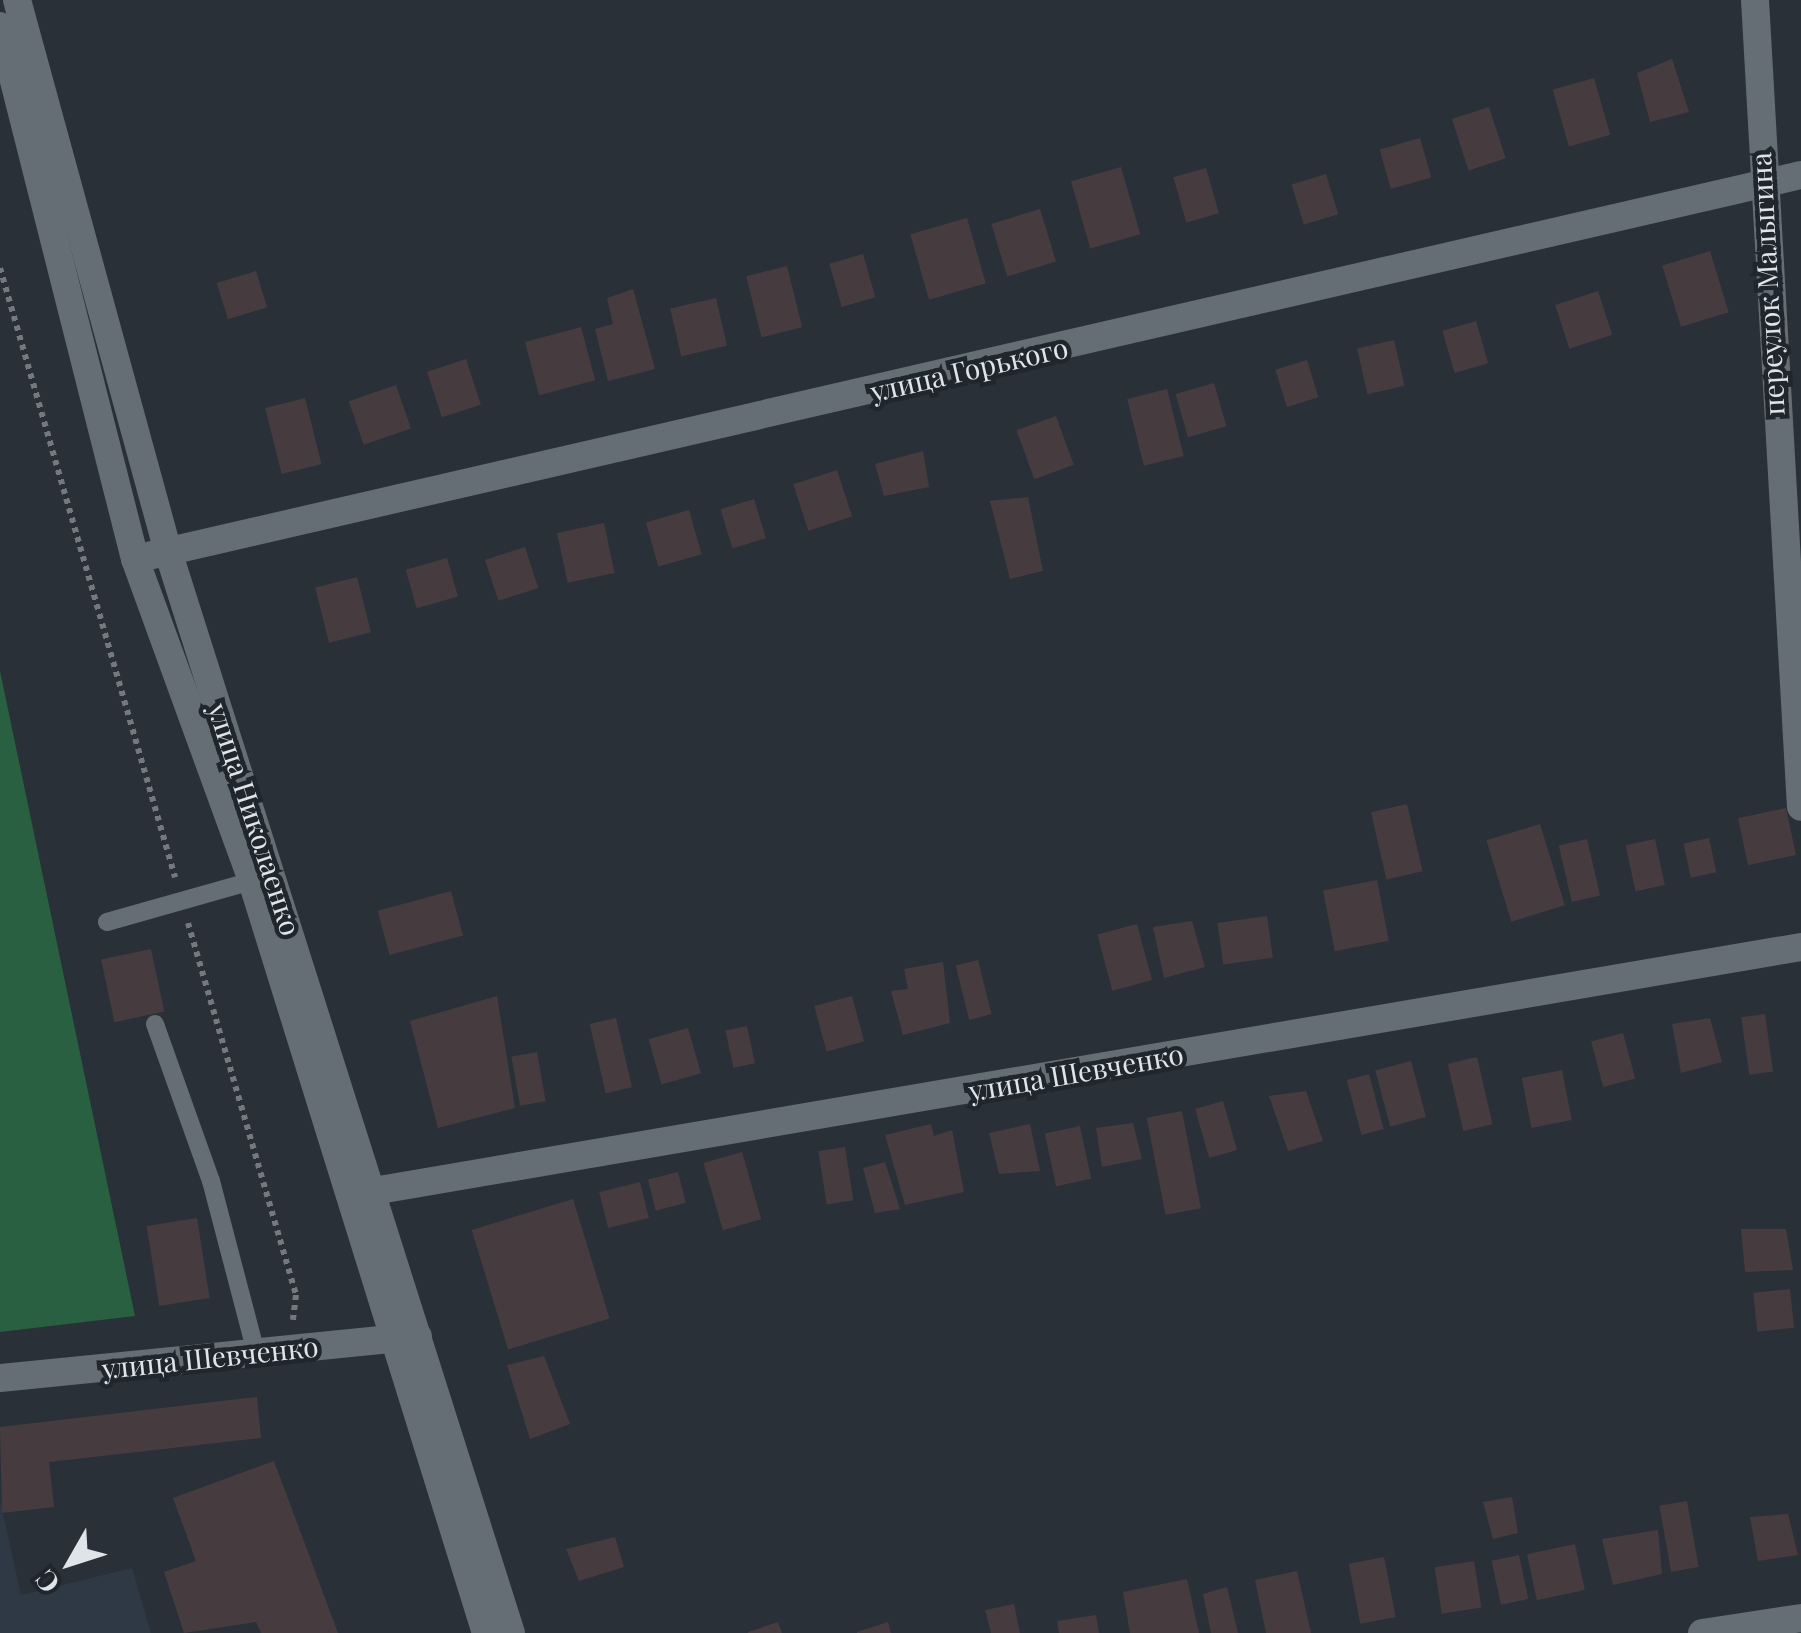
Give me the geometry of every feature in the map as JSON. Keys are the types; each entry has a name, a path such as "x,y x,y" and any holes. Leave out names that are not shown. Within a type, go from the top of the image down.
{"street":[{"name":"улица Николаенко","path":"17,0 167,548 362,1194 407,1337 511,1633"},
{"name":"переулок Малыгина","path":"1754,0 1760,183 1801,807"},
{"name":"улица Николаенко","path":"0,26 135,559 362,1194"},
{"name":"улица Горького","path":"135,559 167,548 338,517 1801,175"},
{"name":"улица Шевченко","path":"362,1194 1801,947"},
{"name":"улица Николаенко","path":"407,1337 486,1633"},
{"name":"улица Шевченко","path":"0,1378 407,1337"},
{"path":"1702,1633 1801,1618"}],"lane":[{"path":"107,922 252,881"},
{"path":"156,1024 211,1181 256,1352"}],"path":[{"path":"0,268 296,1296 289,1350"}],"shaded area":[{"path":"0,1500 21,1595 132,1568 151,1633 0,1633"}],"green space":[{"path":"0,671 135,1316 0,1332"}],"building":[{"path":"1672,59 1689,112 1650,122 1637,73"},
{"path":"1594,78 1610,135 1569,147 1553,90"},
{"path":"1489,107 1506,158 1469,170 1452,119"},
{"path":"1420,138 1431,177 1391,189 1380,150"},
{"path":"1121,167 1140,234 1090,249 1071,181"},
{"path":"1206,168 1219,213 1186,223 1173,177"},
{"path":"1326,174 1338,214 1304,225 1292,185"},
{"path":"1040,209 1056,262 1007,277 991,224"},
{"path":"967,218 986,283 929,300 910,234"},
{"path":"1710,251 1729,312 1681,327 1662,266"},
{"path":"863,254 875,297 842,307 829,264"},
{"path":"787,266 802,327 761,337 746,276"},
{"path":"256,271 267,307 228,319 217,283"},
{"path":"633,289 655,369 608,381 595,329 613,324 607,298"},
{"path":"1598,291 1612,335 1569,349 1555,305"},
{"path":"716,298 727,346 681,356 670,309"},
{"path":"1476,321 1488,363 1454,373 1442,331"},
{"path":"581,327 595,380 539,395 525,342"},
{"path":"1394,340 1405,386 1368,394 1357,349"},
{"path":"466,359 481,405 442,417 427,372"},
{"path":"1307,360 1318,397 1287,407 1275,370"},
{"path":"1214,383 1226,426 1188,437 1176,394"},
{"path":"396,385 411,428 364,445 349,401"},
{"path":"1167,389 1184,456 1144,466 1127,399"},
{"path":"305,398 321,464 282,474 265,408"},
{"path":"1056,416 1074,465 1034,479 1017,430"},
{"path":"923,451 929,487 884,496 875,464"},
{"path":"837,470 852,517 808,531 793,484"},
{"path":"1028,497 1043,571 1010,579 990,501"},
{"path":"754,499 766,538 733,548 721,509"},
{"path":"689,510 702,554 658,567 646,522"},
{"path":"604,523 615,573 568,583 557,533"},
{"path":"525,547 538,588 498,601 485,560"},
{"path":"447,558 458,596 417,608 406,570"},
{"path":"357,577 371,632 329,643 315,587"},
{"path":"1407,804 1423,871 1386,880 1371,812"},
{"path":"1786,808 1796,855 1748,865 1738,818"},
{"path":"1540,824 1565,905 1511,922 1486,840"},
{"path":"1709,838 1716,872 1691,878 1684,843"},
{"path":"1587,839 1600,896 1572,902 1559,846"},
{"path":"1655,839 1665,885 1635,891 1626,845"},
{"path":"1377,880 1389,941 1335,951 1323,890"},
{"path":"451,891 463,935 389,955 378,911"},
{"path":"1267,916 1273,958 1223,965 1217,923"},
{"path":"1192,921 1205,967 1164,978 1153,927"},
{"path":"1137,924 1152,980 1112,991 1097,935"},
{"path":"151,949 164,1012 114,1022 101,960"},
{"path":"978,960 992,1014 969,1020 956,966"},
{"path":"943,962 950,1023 903,1035 891,991 908,989 904,969"},
{"path":"497,996 515,1108 438,1128 410,1021"},
{"path":"852,996 864,1041 826,1051 814,1006"},
{"path":"1765,1014 1773,1071 1749,1075 1741,1017"},
{"path":"616,1018 632,1087 606,1093 590,1024"},
{"path":"1710,1018 1722,1062 1681,1073 1672,1024"},
{"path":"747,1026 755,1063 733,1068 725,1031"},
{"path":"688,1028 701,1073 662,1084 649,1039"},
{"path":"1623,1033 1635,1078 1603,1087 1591,1042"},
{"path":"537,1052 546,1101 520,1106 511,1057"},
{"path":"1477,1057 1493,1124 1463,1131 1448,1064"},
{"path":"1411,1061 1426,1117 1390,1127 1375,1071"},
{"path":"1562,1070 1572,1120 1531,1128 1522,1078"},
{"path":"1369,1074 1384,1129 1362,1135 1347,1080"},
{"path":"1306,1091 1323,1141 1288,1151 1269,1096"},
{"path":"1223,1101 1237,1150 1209,1158 1195,1109"},
{"path":"1182,1111 1201,1208 1166,1215 1147,1118"},
{"path":"1133,1123 1142,1159 1102,1167 1096,1128"},
{"path":"931,1124 934,1136 952,1130 964,1192 905,1205 885,1135"},
{"path":"1030,1124 1040,1171 999,1174 989,1133"},
{"path":"1080,1126 1091,1179 1056,1186 1045,1133"},
{"path":"845,1147 853,1200 827,1205 818,1151"},
{"path":"742,1152 761,1219 723,1230 704,1163"},
{"path":"885,1162 900,1209 875,1213 863,1168"},
{"path":"678,1172 686,1203 656,1211 648,1179"},
{"path":"640,1182 649,1218 608,1228 599,1192"},
{"path":"573,1199 610,1319 508,1350 472,1230"},
{"path":"197,1218 210,1298 159,1306 147,1226"},
{"path":"1741,1229 1786,1229 1793,1270 1745,1272"},
{"path":"1790,1289 1794,1328 1757,1332 1753,1293"},
{"path":"544,1356 570,1424 530,1439 507,1365"},
{"path":"257,1397 261,1438 49,1462 54,1507 2,1513 0,1427"},
{"path":"274,1461 338,1633 261,1633 256,1622 184,1633 164,1572 196,1561 173,1498"},
{"path":"1512,1497 1518,1533 1493,1539 1483,1502"},
{"path":"1687,1501 1699,1567 1671,1572 1659,1506"},
{"path":"1788,1514 1798,1555 1758,1561 1750,1517"},
{"path":"1658,1530 1662,1574 1613,1585 1602,1539"},
{"path":"615,1537 624,1567 579,1581 566,1549"},
{"path":"1575,1544 1585,1590 1537,1600 1527,1554"},
{"path":"1519,1555 1528,1599 1501,1605 1492,1561"},
{"path":"1384,1557 1396,1617 1360,1624 1349,1564"},
{"path":"1474,1561 1481,1607 1442,1614 1434,1567"},
{"path":"1297,1571 1311,1633 1266,1633 1255,1580"},
{"path":"1187,1579 1199,1633 1130,1633 1123,1592"},
{"path":"1227,1587 1238,1633 1211,1633 1203,1594"},
{"path":"1014,1604 1020,1633 991,1633 985,1610"},
{"path":"1096,1615 1099,1633 1059,1633 1057,1621"},
{"path":"778,1622 782,1633 748,1633 748,1632"},
{"path":"888,1622 891,1633 857,1633 857,1632"}]}
